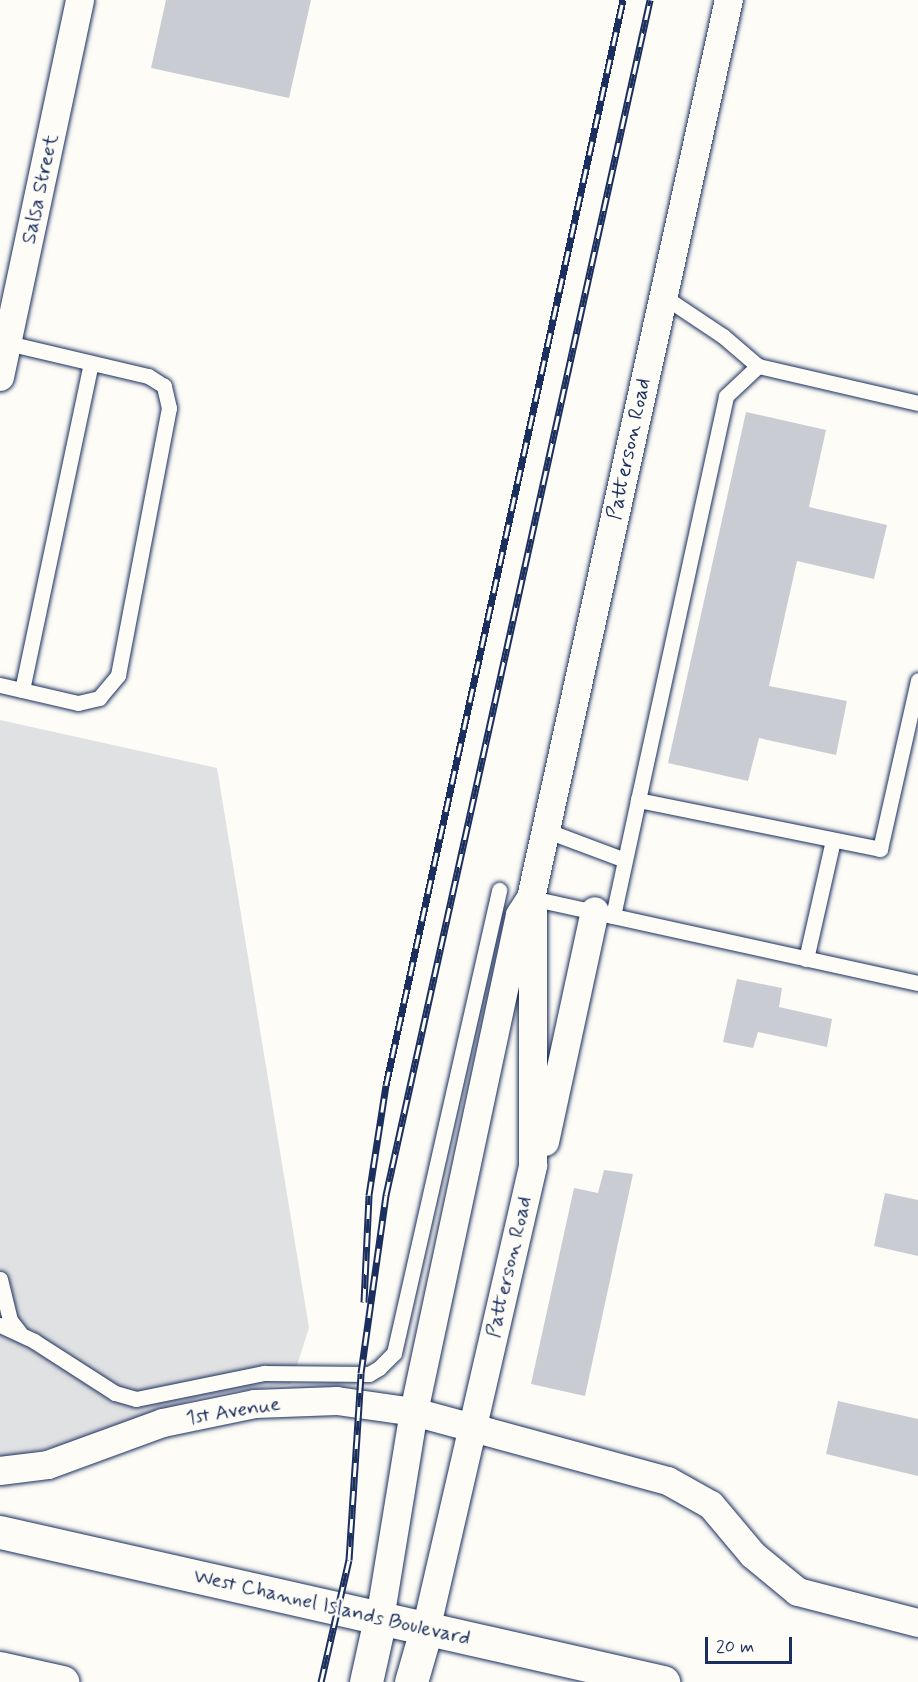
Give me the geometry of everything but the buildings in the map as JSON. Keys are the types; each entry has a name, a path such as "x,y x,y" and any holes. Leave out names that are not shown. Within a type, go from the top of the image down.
{"main road":[{"name":"West Channel Islands Boulevard","path":"0,1532 663,1682"},
{"path":"366,1682 380,1619"},
{"path":"411,1682 426,1629"},
{"path":"1,1673 62,1682"}],"street":[{"name":"Salsa Street","path":"0,377 7,343 8,296 80,0"},
{"name":"Patterson Road","path":"380,1619 414,1412 520,915 531,898 729,0"},
{"name":"Patterson Road","path":"426,1629 533,1165 535,916 531,898"},
{"path":"533,1165 545,1140 604,914"},
{"name":"1st Avenue","path":"0,1471 48,1465 163,1423 255,1404 337,1401 414,1412 473,1426 523,1445 668,1481 711,1505 753,1555 798,1592 918,1623"}],"lane":[{"path":"663,296 723,336 758,366 918,403"},
{"path":"0,685 78,703 99,698 118,675 169,408 164,386 148,376 7,343"},
{"path":"22,690 91,363"},
{"path":"604,914 625,860 726,396 758,366"},
{"path":"638,800 880,849 918,680"},
{"path":"545,830 625,860"},
{"path":"806,959 834,840"},
{"path":"0,1325 22,1335 115,1393 136,1399 264,1373 369,1374 379,1368 394,1353 499,890"},
{"path":"531,898 918,983"},
{"path":"0,1279 10,1320 22,1335"}],"shaded area":[{"path":"0,720 217,768 309,1328 291,1384 203,1396 94,1437 9,1458 0,1457"}],"railway":[{"path":"364,1302 369,1195 386,1085 623,0"},
{"path":"321,1682 349,1560 361,1373 386,1195 650,0"}]}
